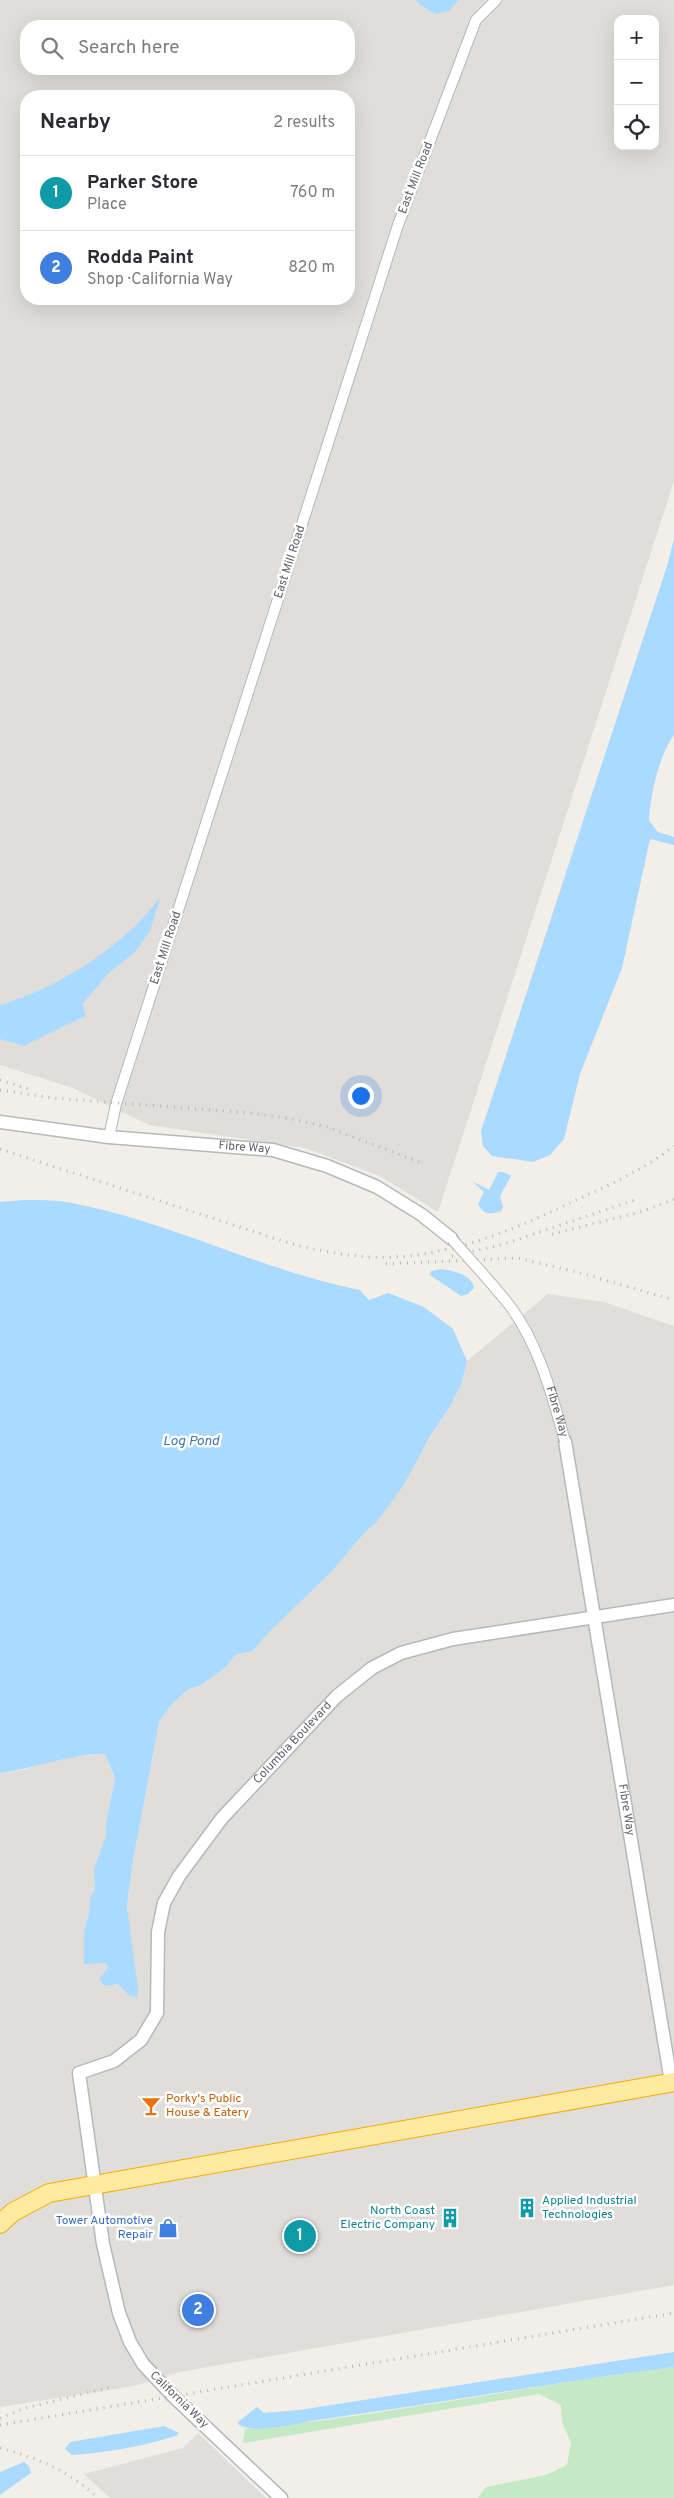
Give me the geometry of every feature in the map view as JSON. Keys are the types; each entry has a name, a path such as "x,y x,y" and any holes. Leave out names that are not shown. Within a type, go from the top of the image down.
{"highway":[{"path":"0,2224 13,2212 49,2192 673,2082"}],"street":[{"name":"East Mill Road","path":"109,1137 119,1095 398,225 476,20 496,0"},
{"name":"Fibre Way","path":"0,1122 109,1137 273,1150 327,1166 377,1187 422,1215 452,1239 510,1307 529,1337 549,1384 565,1440 673,2082"},
{"name":"Columbia Boulevard","path":"79,2073 114,2061 141,2040 157,2013 158,1932 164,1903 179,1876 222,1818 337,1696 372,1668 401,1654 453,1639 674,1605"},
{"name":"California Way","path":"79,2073 96,2183 103,2244 118,2309 134,2349 143,2364 173,2396 281,2498"}],"shaded area":[{"path":"0,0 674,0 674,481 438,1212 380,1176 305,1148 149,1125 73,1088 0,1065"},
{"path":"548,1294 604,1302 674,1326 674,2285 180,2372 134,2386 0,2407 0,1773 23,1770 59,1758 105,1754 115,1778 106,1823 106,1836 94,1869 95,1888 90,1899 89,1914 84,1931 84,1963 106,1963 118,1984 128,1995 134,1963 127,1907 133,1860 159,1724 169,1707 187,1690 201,1685 225,1668 235,1655 253,1651 366,1531 376,1523 449,1408 461,1385 467,1361"},
{"path":"198,2433 266,2498 110,2498 84,2474 183,2448"}],"green space":[{"path":"674,2367 674,2498 478,2498 486,2487 546,2475 567,2465 571,2443 562,2422 561,2405 539,2394 243,2443 245,2429 353,2416"}],"water":[{"path":"416,0 459,0 449,11 436,14 420,5"},
{"path":"674,539 674,735 664,753 656,776 649,821 658,832 674,837 674,845 650,839 622,968 580,1074 564,1139 550,1155 533,1162 492,1156 483,1146 481,1131 667,566"},
{"path":"160,898 150,931 135,952 108,974 83,1003 85,1016 24,1046 0,1039 0,1005 53,984 87,964 132,929"},
{"path":"498,1172 504,1172 511,1176 500,1196 503,1208 501,1211 488,1213 478,1204 484,1192 472,1181 489,1190"},
{"name":"Log Pond","path":"51,1200 104,1210 177,1232 286,1270 360,1290 369,1300 388,1293 424,1307 453,1329 467,1361 461,1385 449,1408 429,1438 403,1486 376,1523 366,1531 331,1572 270,1631 253,1651 235,1655 225,1668 201,1685 187,1690 169,1707 159,1723 133,1860 127,1906 138,1989 137,1997 128,1995 118,1984 105,1986 99,1979 108,1968 106,1963 84,1964 84,1931 89,1914 90,1899 95,1888 94,1869 106,1836 106,1823 115,1778 105,1754 78,1756 0,1773 0,1202"},
{"path":"441,1269 466,1276 470,1279 474,1288 468,1294 461,1296 430,1275 431,1271"},
{"path":"674,2352 674,2367 277,2427 246,2427 239,2425 238,2422 257,2407 264,2413 299,2410"},
{"path":"164,2426 179,2433 176,2436 150,2443 98,2453 72,2455 65,2449 70,2442"},
{"path":"24,2462 29,2466 31,2473 0,2495 0,2472"}],"railway":[{"path":"0,1080 29,1089"},
{"path":"0,1090 53,1098 252,1113 292,1119 327,1127 419,1162"},
{"path":"0,1149 292,1244 343,1254 368,1257 394,1257 418,1255 464,1245 509,1230 626,1176 663,1155 674,1146"},
{"path":"452,1256 501,1245 638,1199"},
{"path":"552,1234 644,1211 674,1199"},
{"path":"386,1264 517,1258 577,1272 674,1300"},
{"path":"0,2425 674,2313"},
{"path":"0,2418 25,2408 112,2387"},
{"path":"0,2448 40,2461 64,2473 98,2498"}],"place":[{"name":"Porky's Public House & Eatery","path":"151,2106"},
{"name":"Applied Industrial Technologies","path":"527,2208"},
{"name":"North Coast Electric Company","path":"450,2218"},
{"name":"Tower Automotive Repair","path":"168,2228"},
{"name":"Parker Store","path":"300,2236"},
{"name":"Rodda Paint","path":"198,2310"}]}
